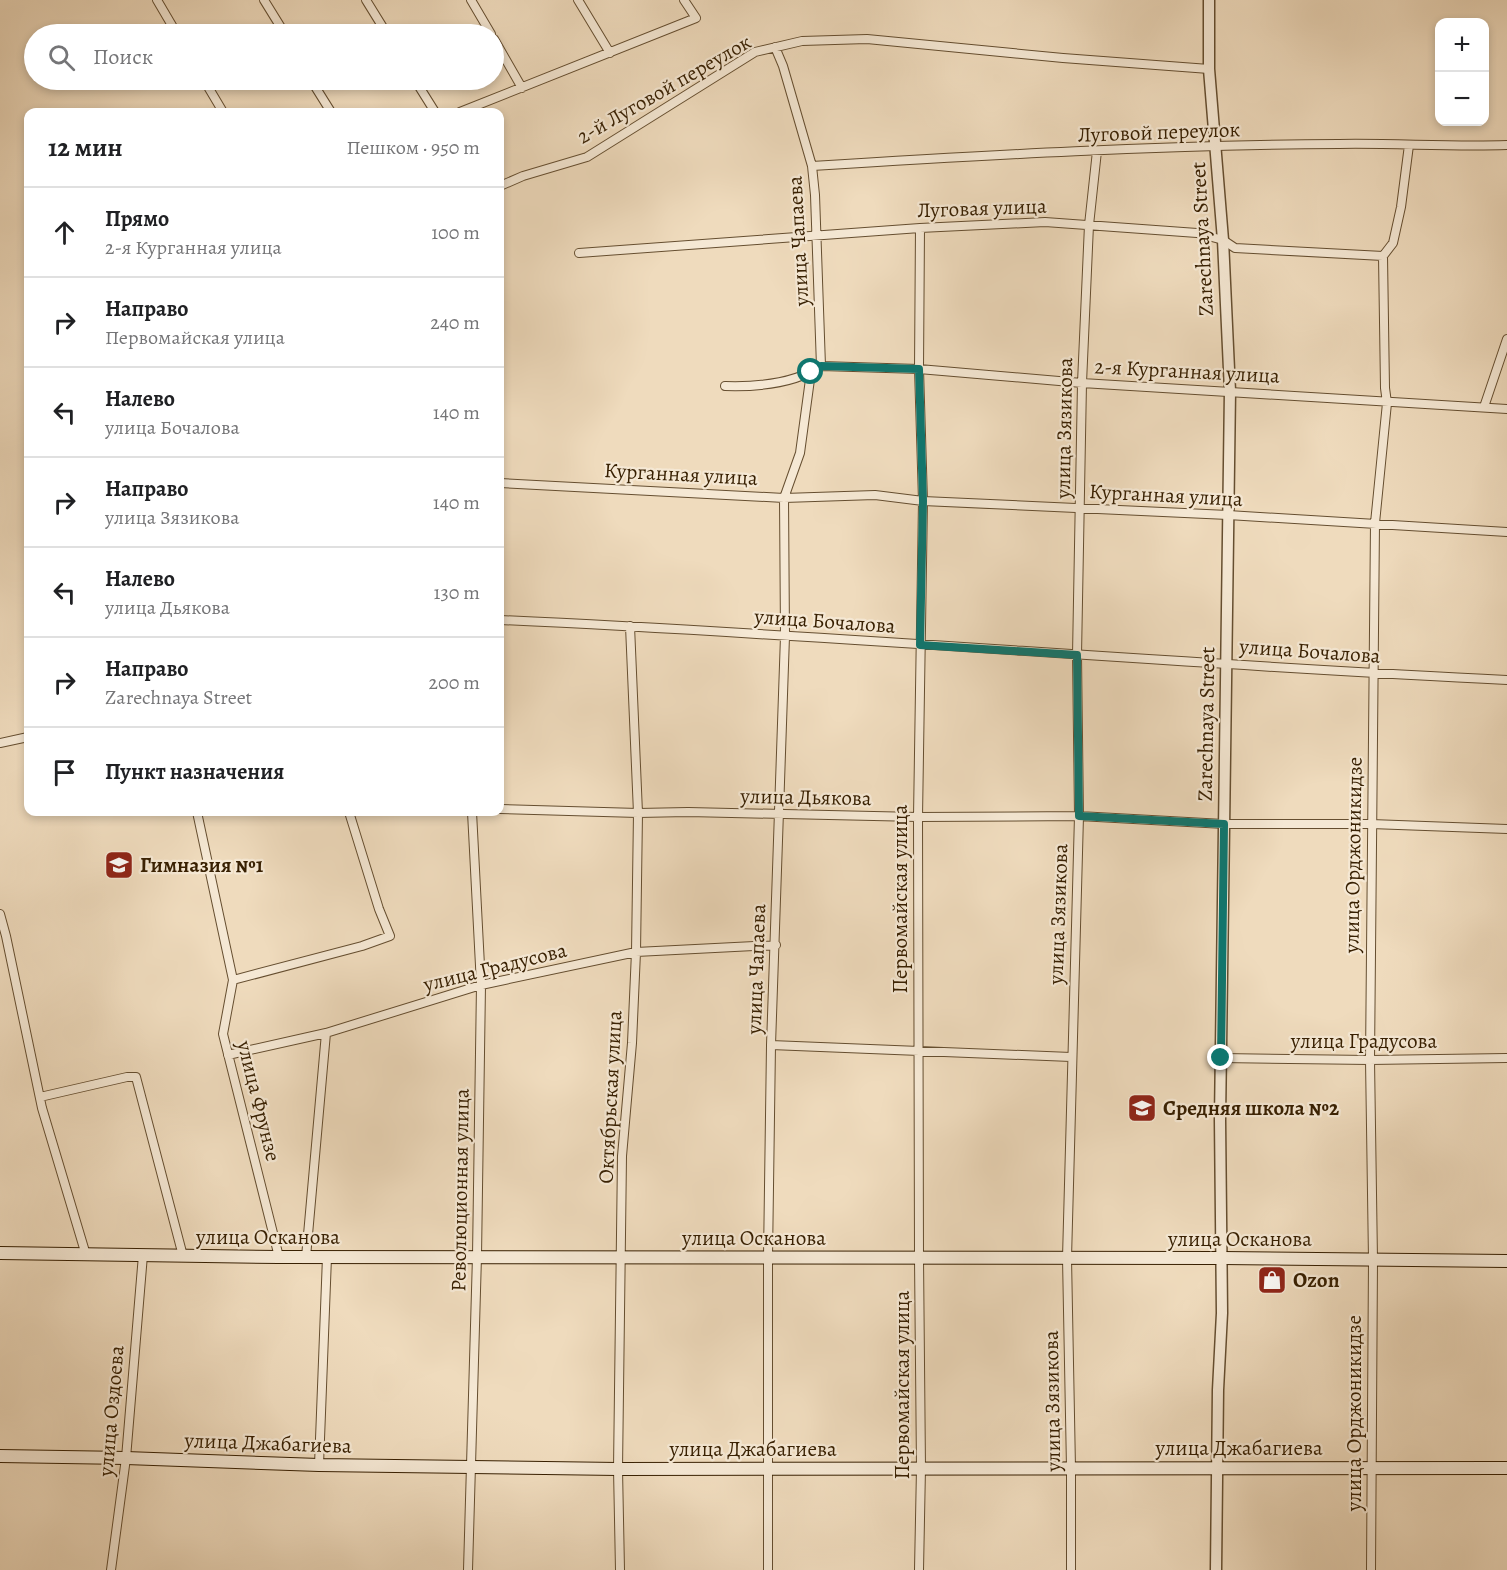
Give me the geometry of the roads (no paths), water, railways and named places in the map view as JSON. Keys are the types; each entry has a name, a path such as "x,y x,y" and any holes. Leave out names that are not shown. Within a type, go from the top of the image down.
{"main road":[{"name":"улица Осканова","path":"0,1253 279,1257 1222,1258 1507,1261"},
{"name":"улица Джабагиева","path":"0,1456 126,1458 319,1466 471,1468 1507,1468"}],"street":[{"path":"157,0 171,24"},
{"path":"264,0 279,24"},
{"path":"366,0 381,24"},
{"path":"471,0 485,24"},
{"path":"578,0 610,53"},
{"path":"470,108 696,18 684,0"},
{"name":"Zarechnaya Street","path":"1209,0 1209,69 1223,240 1230,391 1221,1058 1222,1313 1218,1390 1216,1570"},
{"name":"2-й Луговой переулок","path":"504,184 523,176 587,157 755,52 801,41 867,39 1063,58 1209,69"},
{"name":"улица Чапаева","path":"775,47 783,66 812,166 821,366"},
{"path":"504,56 522,88"},
{"path":"210,90 221,108"},
{"path":"317,90 328,108"},
{"path":"421,90 432,108"},
{"name":"Луговой переулок","path":"812,166 1216,147 1340,144 1507,145"},
{"name":"улица Орджоникидзе","path":"1371,1570 1373,1260 1370,1060 1374,523 1387,403 1384,388 1383,256 1393,243 1401,207 1409,145"},
{"name":"улица Зязикова","path":"1071,1570 1067,1258 1079,816 1077,655 1089,225 1097,151"},
{"name":"Луговая улица","path":"579,253 920,228 1045,222 1197,233 1223,240 1235,248 1383,256"},
{"name":"Первомайская улица","path":"919,1570 921,1468 918,817 923,501 919,369 920,228"},
{"path":"1484,407 1491,382 1503,365 1507,339"},
{"path":"725,386 757,387 811,372 821,366"},
{"name":"2-я Курганная улица","path":"821,366 919,369 1083,383 1507,409"},
{"name":"улица Чапаева","path":"768,1570 771,1046 785,636 784,498 800,453 811,372"},
{"name":"Курганная улица","path":"504,483 784,498 875,495 923,501 1374,523 1507,532"},
{"name":"улица Бочалова","path":"504,620 630,626 1373,674 1507,680"},
{"name":"Октябрьская улица","path":"620,1570 618,1469 622,1156 632,1043 638,813 630,626"},
{"path":"0,743 24,738"},
{"name":"улица Дьякова","path":"504,809 918,817 1079,816 1224,824 1371,824 1507,829"},
{"name":"улица Фрунзе","path":"198,816 233,980 223,1034 279,1257"},
{"path":"233,980 362,946 390,936 350,816"},
{"name":"Революционная улица","path":"468,1570 477,1256 480,985 472,816"},
{"path":"0,914 40,1097 86,1255"},
{"name":"улица Градусова","path":"228,1055 326,1033 480,985 636,952 776,945"},
{"name":"улица Фрунзе","path":"306,1257 326,1033"},
{"path":"771,1046 1071,1057"},
{"name":"улица Градусова","path":"1221,1058 1370,1060 1507,1058"},
{"path":"40,1097 127,1077 136,1077 183,1256"},
{"name":"улица Оздоева","path":"111,1570 126,1458 143,1255"},
{"path":"319,1466 327,1257"}],"place":[{"name":"Гимназия №1","path":"119,865"},
{"name":"Средняя школа №2","path":"1142,1108"},
{"name":"Ozon","path":"1272,1280"}]}
